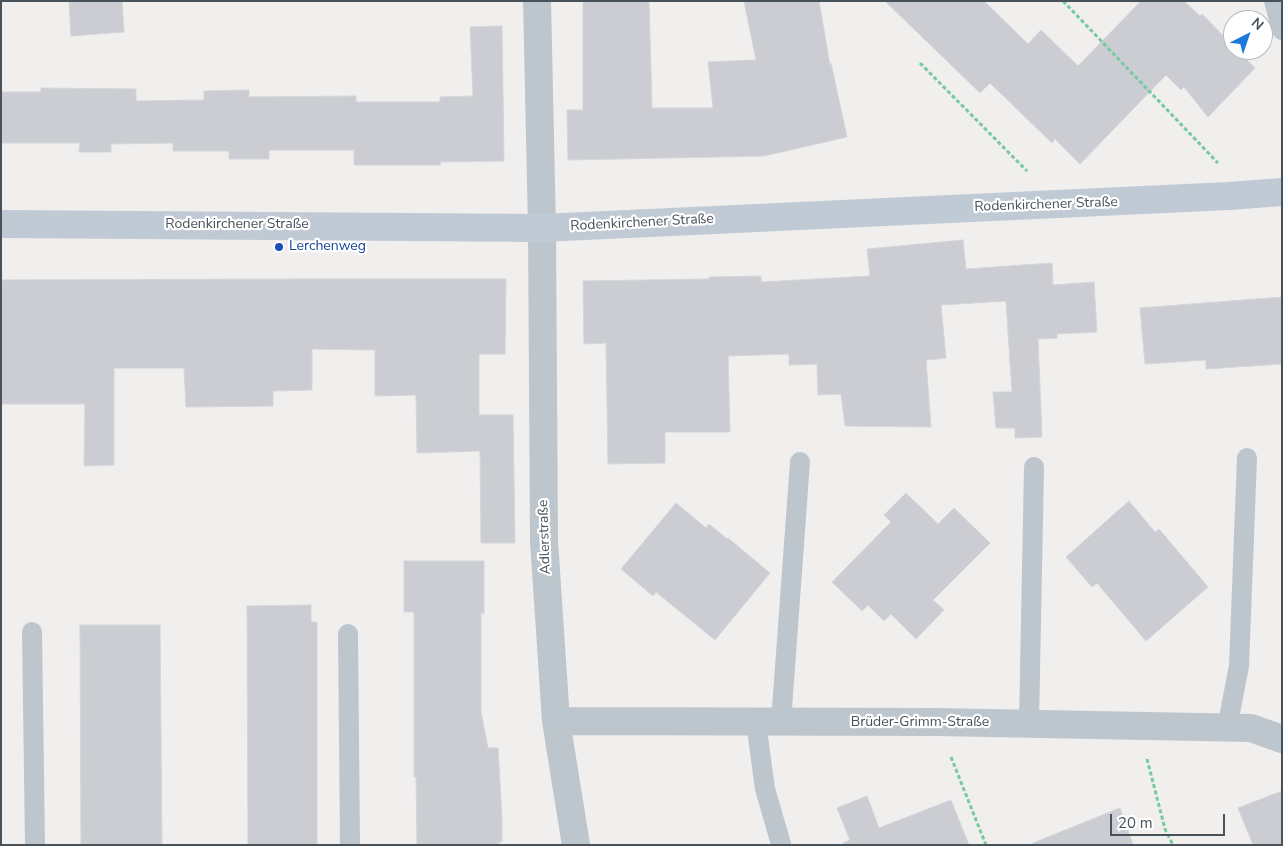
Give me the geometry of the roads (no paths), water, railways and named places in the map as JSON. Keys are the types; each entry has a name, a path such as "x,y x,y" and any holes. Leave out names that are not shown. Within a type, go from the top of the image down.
{"main road":[{"name":"Rodenkirchener Straße","path":"1,224 542,228 1282,192"}],"street":[{"path":"537,1 542,228"},
{"name":"Adlerstraße","path":"542,228 544,541 556,722 576,845"},
{"name":"Brüder-Grimm-Straße","path":"556,722 937,722 1251,728 1282,739"}],"lane":[{"path":"1274,1 1282,30"},
{"path":"1227,728 1239,666 1247,458"},
{"path":"781,844 765,789 769,722 800,462"},
{"path":"1028,724 1034,467"},
{"path":"32,632 35,845"},
{"path":"348,634 350,845"}],"place":[{"name":"Lerchenweg","path":"279,247"}]}
